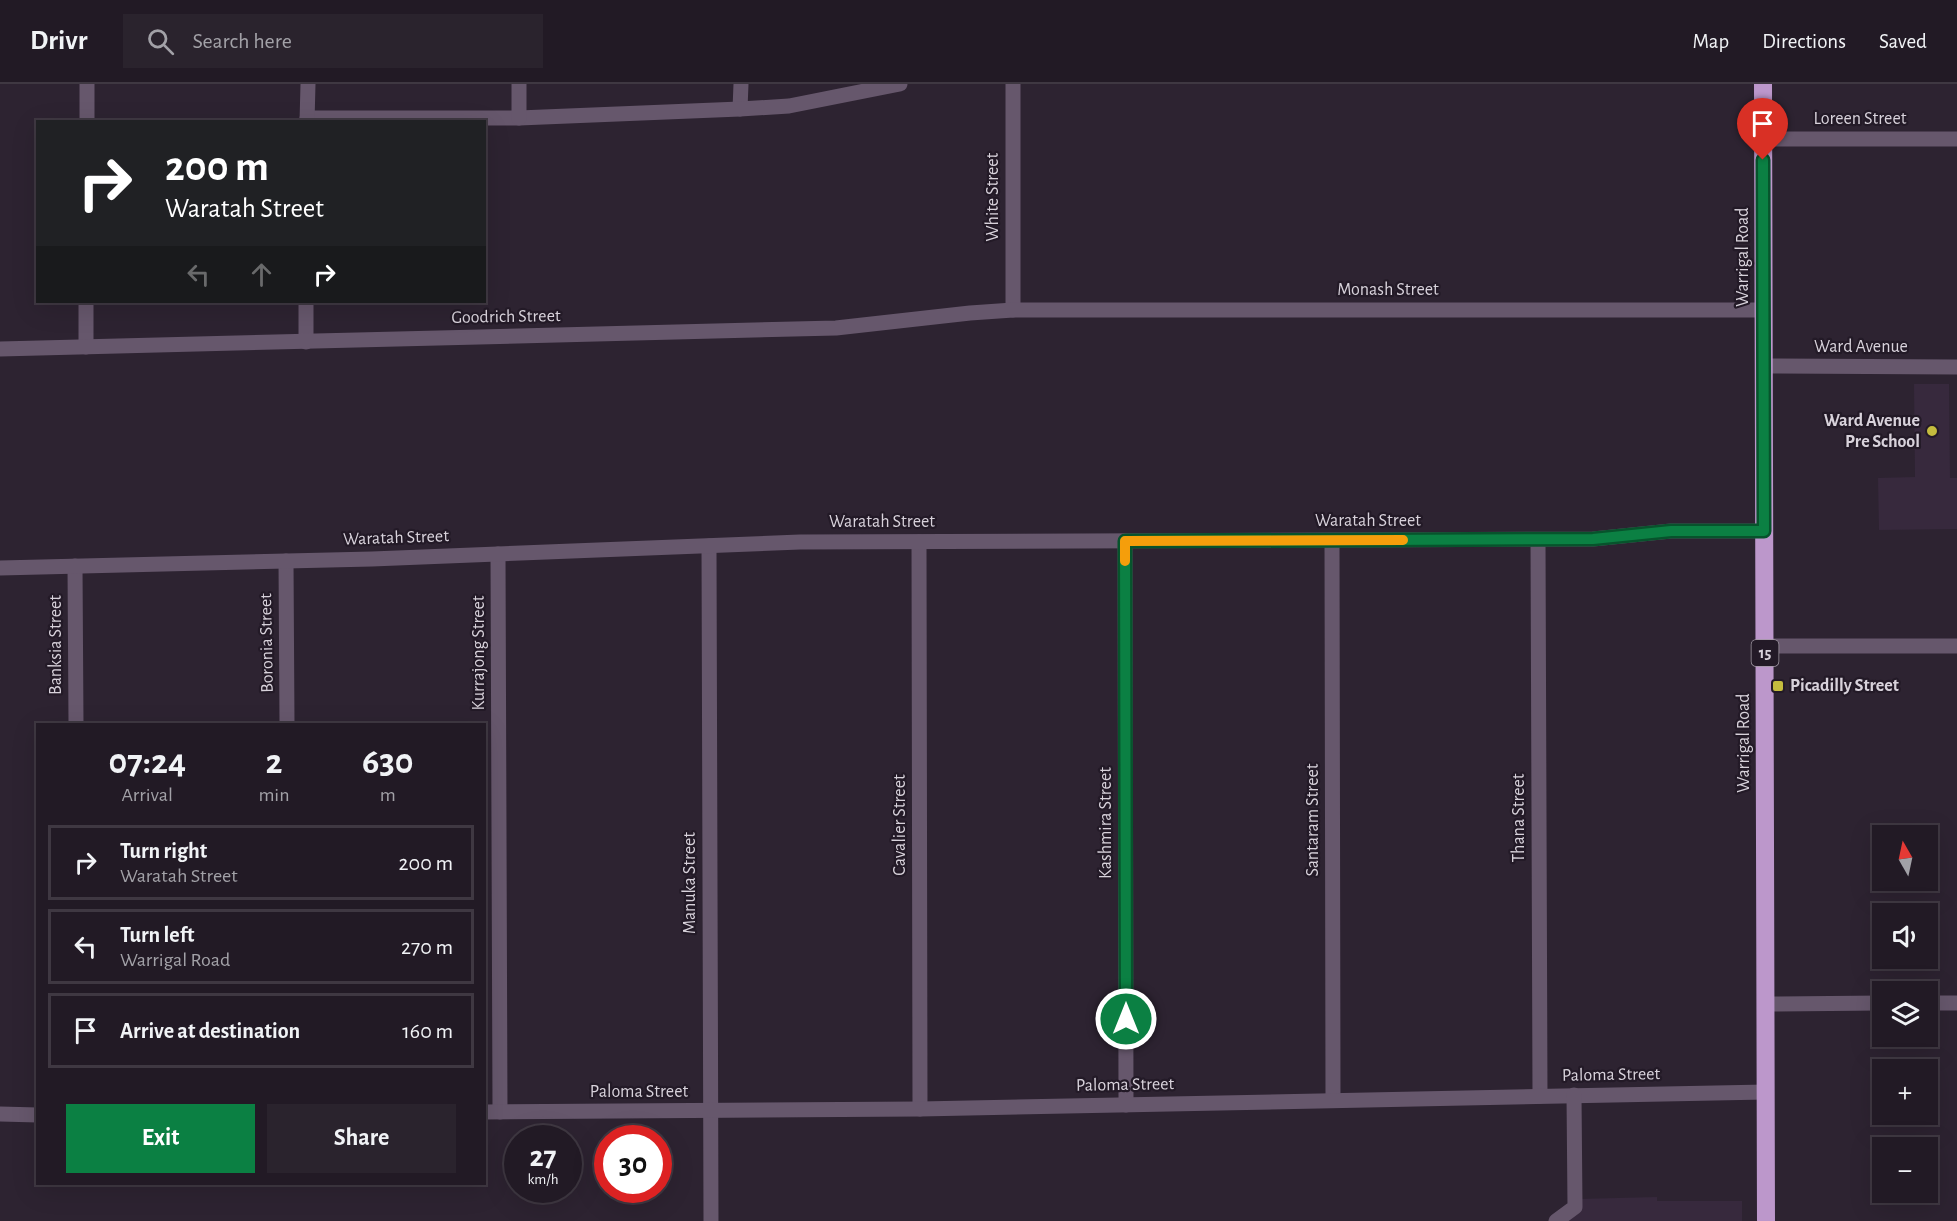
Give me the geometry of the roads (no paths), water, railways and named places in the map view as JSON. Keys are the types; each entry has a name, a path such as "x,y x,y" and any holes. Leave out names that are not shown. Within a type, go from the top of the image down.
{"highway":[{"name":"Warrigal Road","path":"1763,84 1766,1221"}],"street":[{"path":"87,84 87,120"},
{"path":"308,84 307,120 519,118 740,109 789,105 900,84"},
{"path":"519,84 519,118"},
{"path":"740,109 741,84"},
{"name":"White Street","path":"1013,84 1013,310"},
{"name":"Loreen Street","path":"1763,139 1957,139"},
{"path":"86,303 86,347"},
{"path":"306,303 306,342"},
{"name":"Monash Street","path":"1013,310 1764,310"},
{"name":"Goodrich Street","path":"0,349 836,328 1013,310"},
{"name":"Ward Avenue","path":"1764,366 1957,367"},
{"name":"Waratah Street","path":"0,568 286,561 800,542 1538,540 1609,538 1671,531 1764,531"},
{"name":"Thana Street","path":"1538,540 1539,1096"},
{"name":"Kashmira Street","path":"1125,541 1126,1105"},
{"name":"Santaram Street","path":"1332,541 1333,1100"},
{"name":"Cavalier Street","path":"919,542 920,1109"},
{"name":"Manuka Street","path":"709,546 711,1221"},
{"name":"Kurrajong Street","path":"492,1112 498,554"},
{"name":"Boronia Street","path":"286,561 287,723"},
{"name":"Banksia Street","path":"75,566 76,723"},
{"path":"1765,646 1957,646"},
{"path":"1766,1004 1872,1003"},
{"path":"1938,1003 1957,1003"},
{"name":"Paloma Street","path":"492,1112 920,1109 1766,1092"},
{"path":"1556,1221 1575,1207 1574,1095"},
{"path":"0,1114 36,1114"}],"place":[{"name":"Ward Avenue Pre School","path":"1932,431"},
{"name":"Picadilly Street","path":"1778,686"}]}
